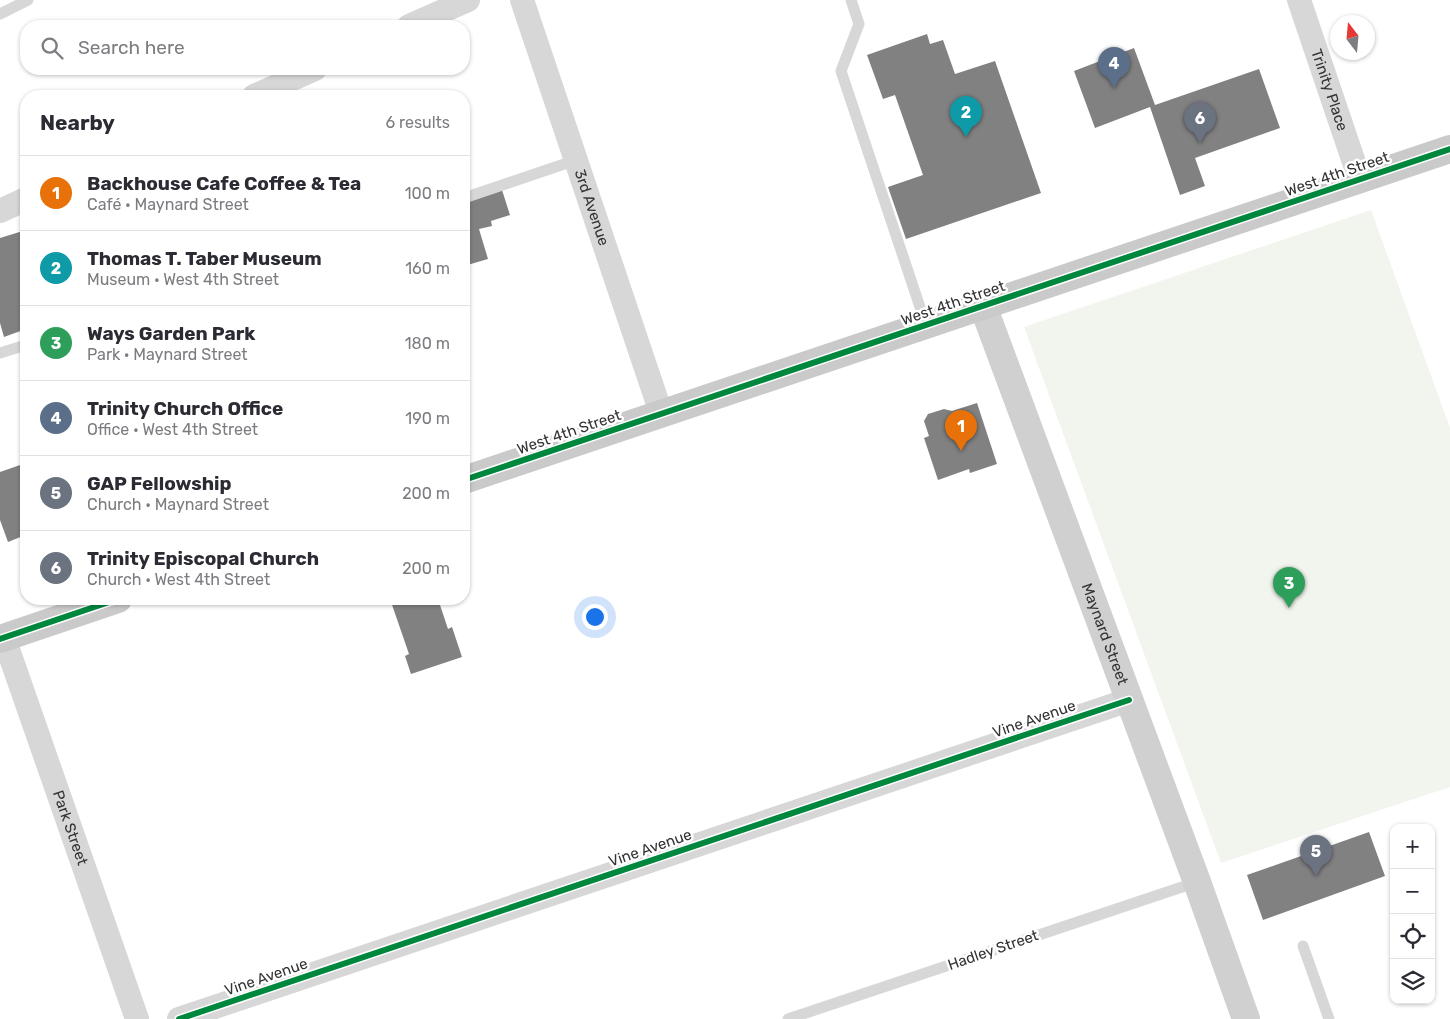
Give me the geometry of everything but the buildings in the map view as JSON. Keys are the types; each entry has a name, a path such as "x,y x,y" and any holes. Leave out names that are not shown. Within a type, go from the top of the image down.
{"main road":[{"name":"West 4th Street","path":"470,478 1450,149"},
{"path":"2,639 101,605"}],"street":[{"path":"423,20 468,0"},
{"name":"3rd Avenue","path":"522,0 661,413"},
{"name":"Trinity Place","path":"1299,0 1360,180"},
{"path":"268,90 301,75"},
{"path":"0,211 20,202"},
{"name":"Maynard Street","path":"983,306 1246,1019"},
{"name":"Park Street","path":"2,639 137,1019"},
{"name":"Vine Avenue","path":"179,1019 1129,700"}],"lane":[{"path":"0,14 28,0"},
{"path":"851,0 859,24 841,71 926,325"},
{"path":"470,196 576,160"},
{"path":"0,354 20,347"},
{"name":"Hadley Street","path":"788,1019 1197,882"},
{"path":"1302,946 1329,1019"}],"shaded area":[{"path":"1371,210 1450,428 1450,787 1221,863 1024,327"}],"cycle path":[{"path":"470,478 1450,149"},
{"path":"0,639 100,605"},
{"path":"179,1019 1129,700"}],"place":[{"name":"Trinity Church Office","path":"1114,88"},
{"name":"Thomas T. Taber Museum","path":"966,137"},
{"name":"Trinity Episcopal Church","path":"1200,143"},
{"name":"Backhouse Cafe Coffee & Tea","path":"961,451"},
{"name":"Ways Garden Park","path":"1289,608"},
{"name":"GAP Fellowship","path":"1316,876"}]}
